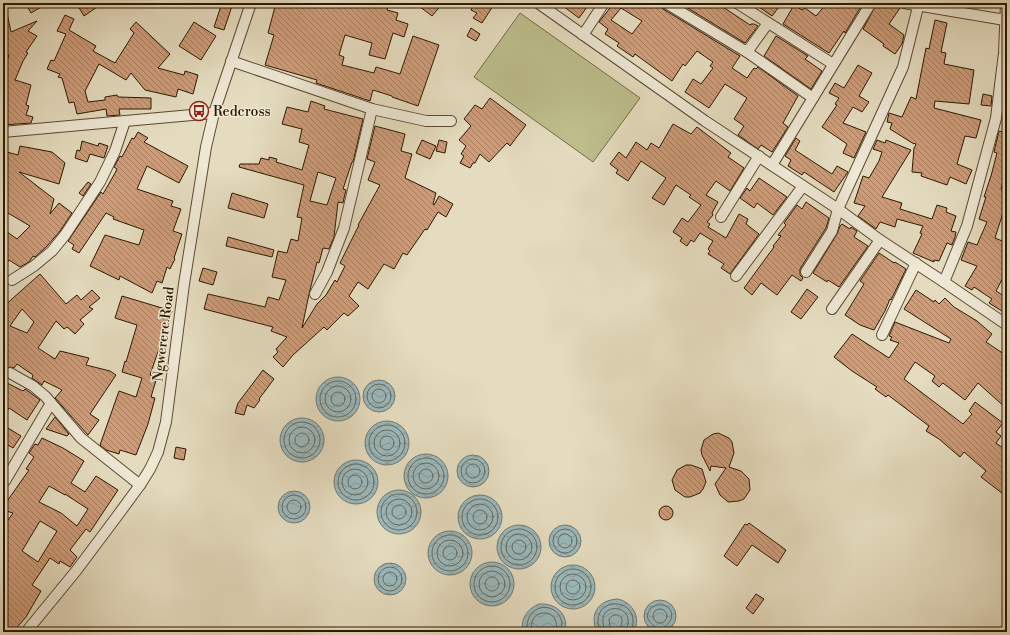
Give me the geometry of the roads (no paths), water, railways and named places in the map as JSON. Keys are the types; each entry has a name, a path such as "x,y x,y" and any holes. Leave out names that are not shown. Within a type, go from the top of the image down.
{"street":[{"name":"Ngwerere Road","path":"26,632 76,572 140,485 158,452 166,422 184,284 206,147 214,113 252,3"},
{"path":"538,3 705,121 838,209 880,240 1007,325"},
{"path":"583,35 604,3"},
{"path":"666,3 747,52 813,98"},
{"path":"737,3 833,64"},
{"path":"772,165 871,3"},
{"path":"904,3 919,4 1005,20"},
{"path":"944,282 967,226 996,118 1004,53 1006,3"},
{"path":"806,272 832,231 838,209 903,67 919,4"},
{"path":"747,52 768,23"},
{"path":"231,61 372,110 426,121 451,121"},
{"path":"315,294 327,272 344,228 372,110"},
{"path":"3,132 214,113"},
{"path":"12,280 34,266 52,251 65,235 100,182 115,151 125,121"},
{"path":"721,217 759,156"},
{"path":"736,276 803,186"},
{"path":"832,308 880,240"},
{"path":"882,335 916,263"},
{"path":"10,372 33,386 45,396 81,438 140,485"},
{"path":"5,481 51,403"}],"water":[{"path":"338,377 350,381 356,387 360,399 356,411 350,417 338,421 326,417 320,411 316,399 320,387 326,381"},
{"path":"376,380 382,380 392,387 395,396 394,402 388,409 382,412 376,412 366,405 363,399 363,393 370,383"},
{"path":"302,418 314,422 320,428 324,440 320,452 314,458 302,462 290,458 284,452 280,440 284,428 290,422"},
{"path":"387,421 399,425 405,431 409,443 405,455 399,461 387,465 375,461 369,455 365,443 369,431 375,425"},
{"path":"426,454 438,458 444,464 448,476 444,488 438,494 426,498 414,494 408,488 404,476 408,464 414,458"},
{"path":"470,455 476,455 486,462 489,471 488,477 482,484 476,487 470,487 460,480 457,474 457,468 464,458"},
{"path":"356,460 368,464 374,470 378,482 374,494 368,500 356,504 344,500 338,494 334,482 338,470 344,464"},
{"path":"399,490 411,494 417,500 421,512 417,524 411,530 399,534 387,530 381,524 377,512 381,500 387,494"},
{"path":"291,491 297,491 307,498 310,507 309,513 303,520 297,523 291,523 281,516 278,510 278,504 285,494"},
{"path":"480,495 492,499 498,505 502,517 498,529 492,535 480,539 468,535 462,529 458,517 462,505 468,499"},
{"path":"519,525 531,529 537,535 541,547 537,559 531,565 519,569 507,565 501,559 497,547 501,535 507,529"},
{"path":"562,525 568,525 578,532 581,541 580,547 574,554 568,557 562,557 552,550 549,544 549,538 556,528"},
{"path":"450,531 462,535 468,541 472,553 468,565 462,571 450,575 438,571 432,565 428,553 432,541 438,535"},
{"path":"492,562 504,566 510,572 514,584 510,596 504,602 492,606 480,602 474,596 470,584 474,572 480,566"},
{"path":"387,563 393,563 403,570 406,579 405,585 399,592 393,595 387,595 377,588 374,582 374,576 381,566"},
{"path":"573,565 585,569 591,575 595,587 591,599 585,605 573,609 561,605 555,599 551,587 555,575 561,569"},
{"path":"618,599 632,607 634,611 637,621 634,632 597,632 594,619 597,609 605,602"},
{"path":"657,600 663,600 673,607 676,616 675,622 669,629 663,632 657,632 647,625 644,619 644,613 651,603"},
{"path":"539,604 551,605 560,611 565,620 565,632 523,632 522,627 525,615"}],"waterway":[{"path":"748,632 751,629"}],"place":[{"name":"Redcross","path":"199,111"}]}
